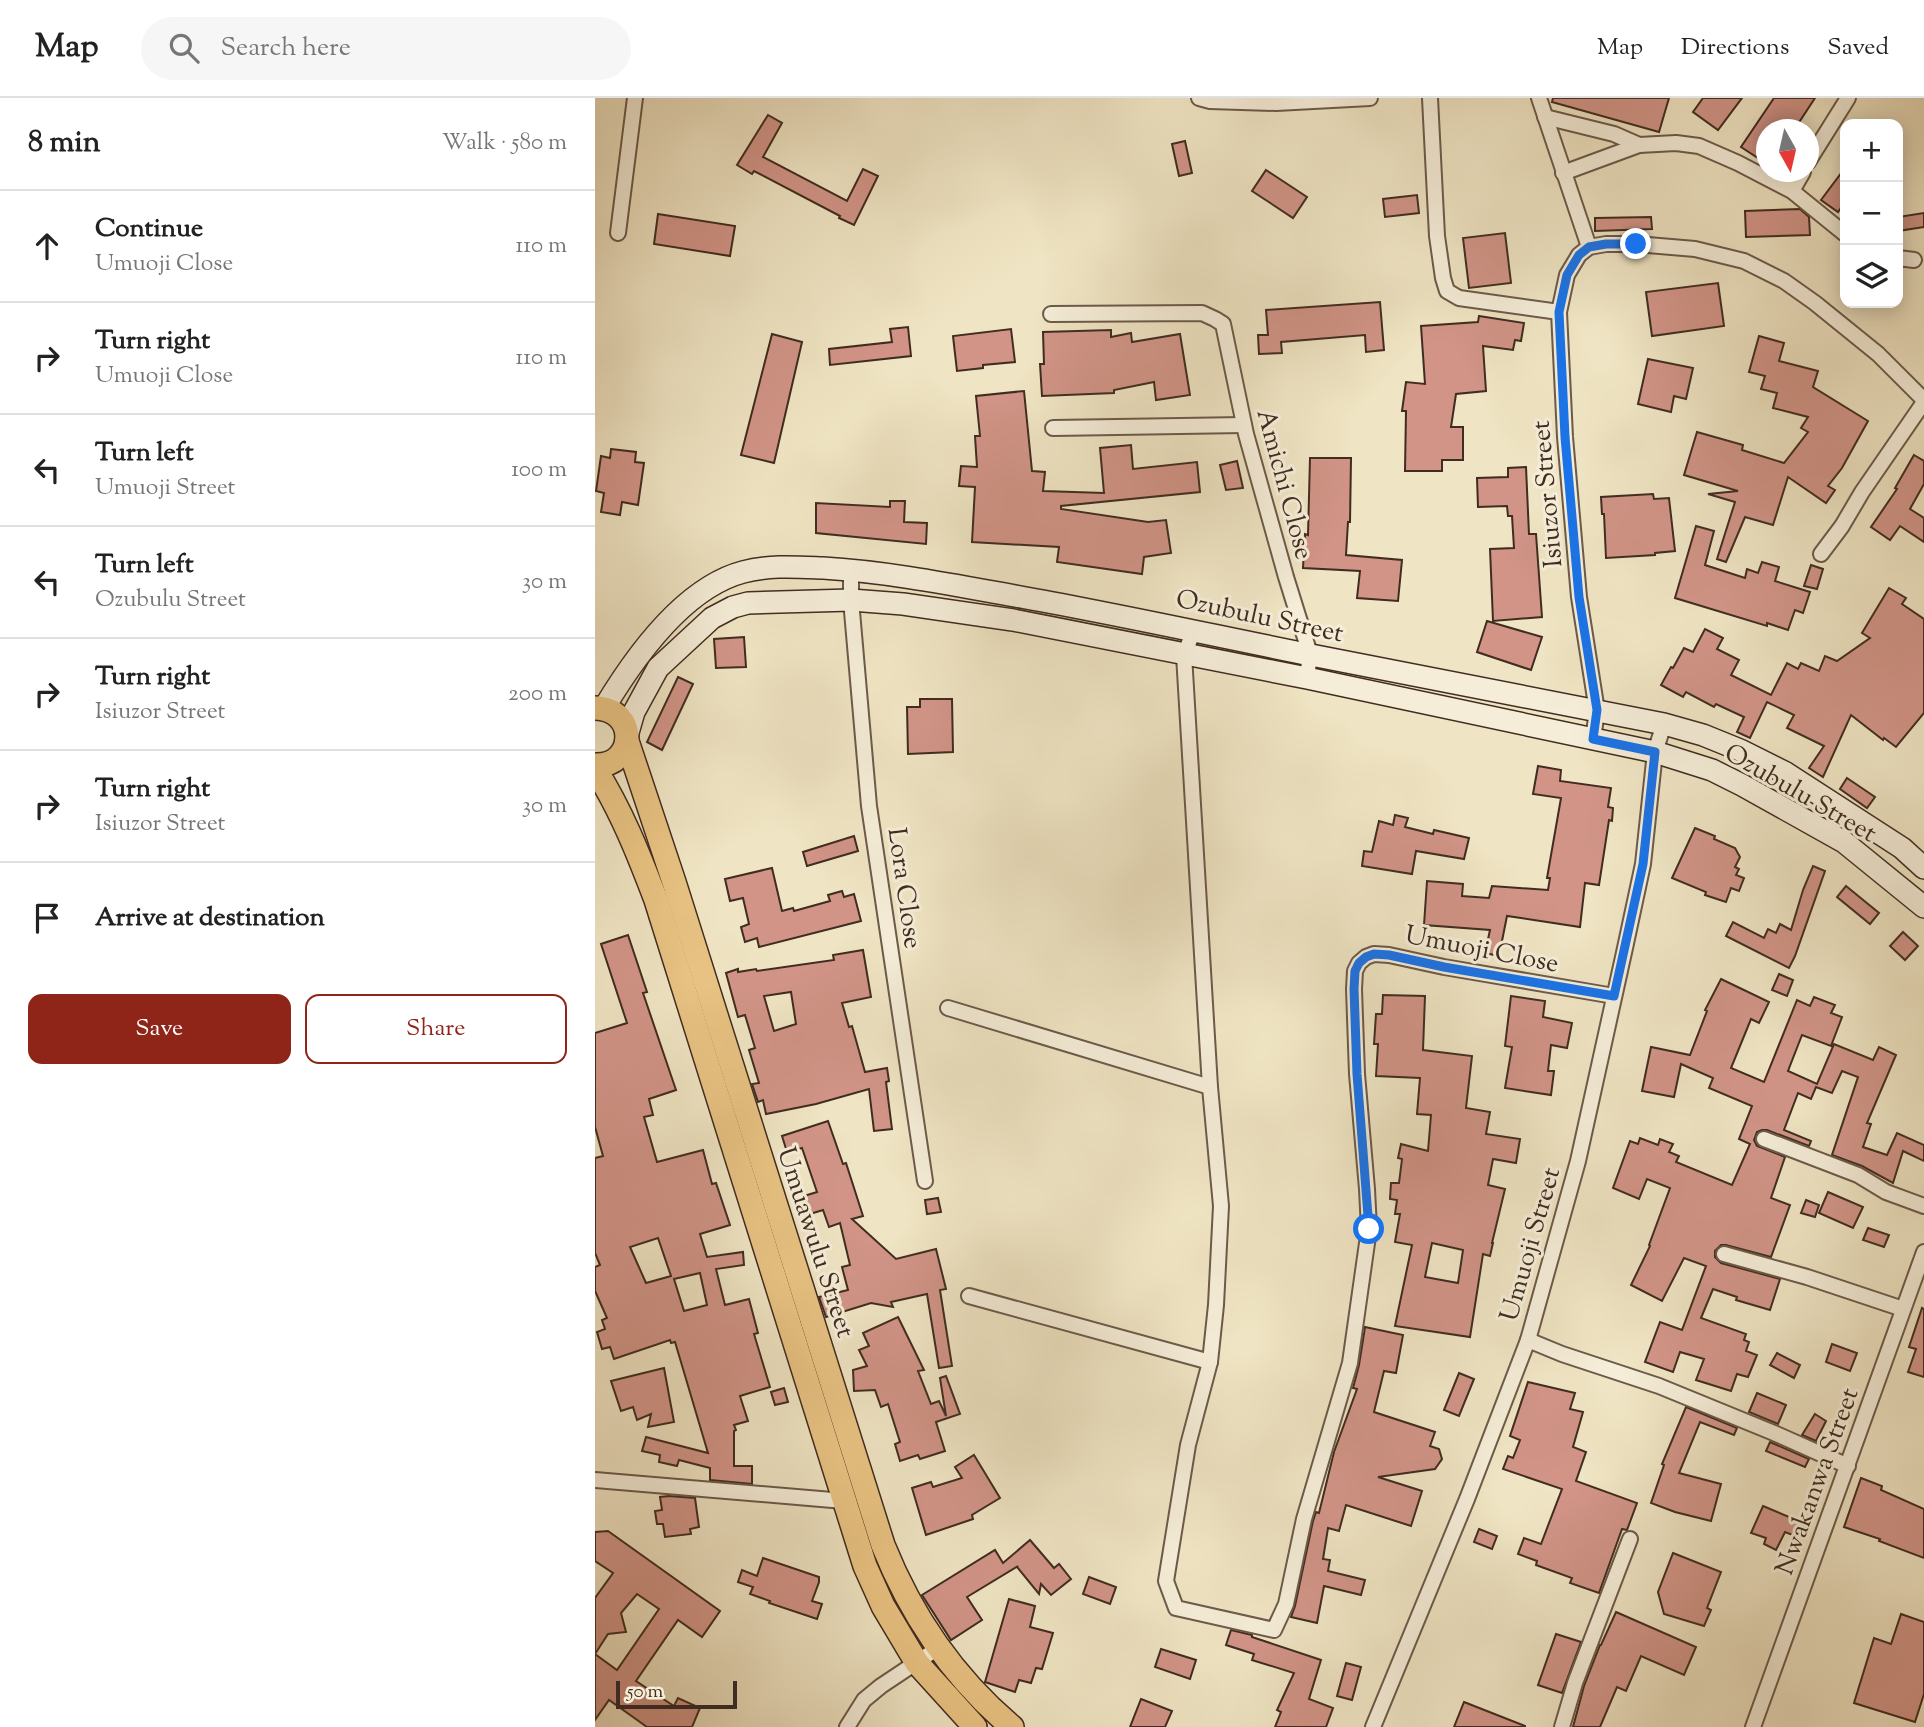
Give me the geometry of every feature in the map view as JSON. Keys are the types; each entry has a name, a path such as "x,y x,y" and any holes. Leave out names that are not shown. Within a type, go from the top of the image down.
{"main road":[{"name":"Ozubulu Street","path":"598,708 655,635 713,584 745,571 802,567 851,570 957,586 1194,630 1664,724 1741,750 1786,773 1902,848 1924,868"},
{"name":"Ozubulu Street","path":"627,739 634,712 658,668 712,618 733,607 748,603 851,600 903,604 1013,620 1307,678 1655,752 1722,775 1844,842 1924,907"},
{"name":"Umuawulu Street","path":"598,708 618,715 626,729 893,1570 938,1648 982,1699 1012,1727"},
{"path":"595,767 615,760 625,748 627,739"},
{"name":"Umuawulu Street","path":"595,767 604,799 631,836 656,900 865,1566 883,1606 918,1663 975,1727"}],"street":[{"path":"618,233 635,98"},
{"path":"1199,98 1210,101 1276,103 1370,98"},
{"path":"1430,98 1437,236 1447,291 1459,298 1559,312"},
{"path":"1539,98 1589,247 1636,244 1695,249 1744,261 1784,281 1815,303 1878,354 1924,401 1821,555"},
{"path":"1819,144 1848,98"},
{"path":"1545,117 1614,134 1639,145"},
{"path":"1563,173 1639,145 1699,146 1792,191 1840,230"},
{"path":"1792,191 1797,182"},
{"name":"Isiuzor Street","path":"1589,247 1579,255 1567,275 1559,312 1565,437 1579,597 1597,710 1593,739"},
{"path":"1903,259 1914,260"},
{"name":"Amichi Close","path":"1051,314 1202,313 1223,324 1244,425 1310,654"},
{"path":"1053,428 1244,425"},
{"name":"Lora Close","path":"851,570 851,600 869,806 925,1181"},
{"path":"969,1296 1210,1362 1221,1206 1210,1087 1184,655 1194,630"},
{"path":"1307,678 1310,654"},
{"name":"Umuoji Street","path":"1373,1727 1528,1340 1578,1161 1643,864 1655,752 1664,724"},
{"name":"Umuoji Close","path":"1210,1362 1188,1445 1166,1581 1176,1608 1274,1630 1286,1604 1304,1519 1350,1363 1369,1229 1357,1074 1354,989 1355,971 1359,963 1374,954 1389,955 1614,996"},
{"path":"948,1009 1210,1087"},
{"path":"1763,1139 1858,1175 1886,1192 1924,1206"},
{"name":"Nwakanwa Street","path":"1753,1727 1924,1252"},
{"path":"1724,1254 1807,1277 1903,1309"},
{"path":"1528,1340 1659,1386 1848,1466"},
{"path":"595,1480 844,1502"},
{"path":"1562,1727 1575,1684 1630,1538"},
{"path":"847,1727 864,1700 938,1648"}],"building":[{"path":"1553,98 1669,98 1659,132 1552,102"},
{"path":"1703,98 1742,98 1718,130 1693,112"},
{"path":"1774,98 1815,98 1801,119 1760,119"},
{"path":"768,115 782,123 763,157 847,201 863,169 878,176 854,225 754,171 752,174 737,165"},
{"path":"1756,125 1756,157 1741,147"},
{"path":"1185,141 1192,173 1179,176 1172,144"},
{"path":"1266,170 1307,197 1293,218 1252,191"},
{"path":"1840,175 1838,212 1821,200"},
{"path":"1417,195 1419,213 1385,217 1383,199"},
{"path":"1800,209 1809,217 1810,235 1746,237 1745,211"},
{"path":"1924,213 1924,227 1903,230 1903,216"},
{"path":"658,214 735,226 730,256 654,244"},
{"path":"1651,217 1652,229 1595,231 1595,218"},
{"path":"1505,233 1511,283 1469,288 1463,238"},
{"path":"1718,283 1724,326 1652,336 1646,292"},
{"path":"1380,302 1384,350 1366,352 1365,335 1281,342 1282,353 1259,354 1258,335 1268,335 1266,310"},
{"path":"1479,316 1524,323 1521,341 1515,340 1513,350 1483,346 1486,391 1456,394 1451,427 1463,427 1463,460 1442,460 1442,471 1405,471 1406,411 1402,411 1406,382 1425,384 1421,326 1478,322"},
{"path":"908,327 911,356 830,365 829,349 892,342 890,329"},
{"path":"1011,329 1015,362 957,371 953,336"},
{"path":"1111,330 1111,337 1131,333 1132,342 1180,334 1190,395 1156,400 1154,382 1114,390 1114,393 1042,396 1040,364 1044,364 1043,332"},
{"path":"772,334 802,342 774,463 741,455"},
{"path":"1759,336 1784,343 1779,361 1818,371 1813,387 1868,421 1842,468 1828,486 1835,490 1826,503 1788,477 1773,525 1745,517 1726,562 1717,559 1735,502 1708,494 1738,491 1684,475 1697,432 1743,445 1742,450 1784,463 1808,432 1801,428 1808,417 1773,408 1777,393 1761,389 1765,376 1749,372"},
{"path":"1648,359 1693,368 1686,399 1674,396 1671,412 1638,404"},
{"path":"1024,391 1032,471 1045,472 1043,491 1104,493 1100,448 1131,445 1133,469 1197,462 1200,492 1061,506 1061,509 1148,522 1166,520 1171,553 1144,557 1142,574 1057,562 1059,547 972,542 975,487 959,486 961,466 977,467 975,436 980,436 976,396"},
{"path":"611,449 636,452 635,462 644,463 638,505 622,502 620,515 601,512 604,493 596,491 601,456 610,458"},
{"path":"1914,455 1924,461 1924,484 1910,509 1924,518 1924,542 1900,526 1890,540 1871,527 1897,489 1895,488"},
{"path":"1310,458 1351,458 1350,522 1346,555 1402,560 1398,601 1357,598 1360,571 1303,568 1305,534 1308,535"},
{"path":"1237,461 1243,488 1226,490 1220,465"},
{"path":"1526,467 1529,534 1536,534 1542,617 1493,621 1490,549 1514,548 1512,516 1508,516 1507,506 1478,507 1477,478 1508,477 1508,468"},
{"path":"1653,494 1654,499 1669,498 1675,551 1606,558 1601,497"},
{"path":"890,501 905,501 904,522 927,523 926,544 816,533 816,503 890,507"},
{"path":"1696,526 1714,531 1705,565 1745,578 1747,569 1758,573 1762,562 1779,567 1775,581 1810,592 1803,613 1795,610 1788,630 1675,598"},
{"path":"1811,565 1823,569 1817,589 1804,586"},
{"path":"1889,588 1906,598 1902,604 1924,619 1924,713 1896,747 1851,715 1823,777 1809,768 1824,746 1787,728 1794,715 1767,702 1750,738 1737,732 1744,717 1716,704 1714,707 1686,692 1683,697 1661,685 1684,648 1693,652 1705,629 1723,638 1717,649 1739,660 1731,675 1771,695 1787,663 1798,669 1801,663 1819,671 1825,656 1837,661 1870,638 1862,633"},
{"path":"1487,621 1542,637 1531,670 1477,652"},
{"path":"744,637 746,667 716,668 714,639"},
{"path":"678,677 693,684 662,750 647,742"},
{"path":"920,699 952,699 953,752 908,754 907,707 920,707"},
{"path":"1538,766 1561,770 1560,781 1611,788 1608,807 1613,808 1612,821 1609,820 1599,885 1585,883 1580,927 1507,916 1499,956 1485,953 1490,930 1424,925 1427,881 1463,884 1462,896 1489,898 1492,886 1548,890 1550,878 1547,878 1561,798 1533,794"},
{"path":"1847,778 1875,797 1867,808 1840,789"},
{"path":"1395,815 1408,818 1405,827 1433,834 1434,830 1469,838 1464,859 1416,851 1412,874 1362,866 1364,851 1372,852 1379,821 1393,825"},
{"path":"1695,828 1735,848 1740,857 1735,867 1739,869 1736,875 1744,878 1739,891 1731,888 1726,902 1705,895 1706,892 1672,878"},
{"path":"854,836 858,851 807,866 803,852"},
{"path":"1813,866 1825,871 1789,968 1726,936 1733,922 1764,938 1768,929 1776,933 1780,924 1791,930"},
{"path":"772,868 782,911 793,908 794,911 830,901 828,895 842,891 844,897 854,894 861,921 759,947 757,938 745,942 741,927 749,924 743,898 730,901 725,879"},
{"path":"1846,886 1879,913 1870,924 1837,897"},
{"path":"1903,932 1918,946 1905,960 1890,946"},
{"path":"628,935 647,992 643,993 676,1090 649,1099 653,1115 644,1117 657,1162 703,1150 712,1184 716,1183 730,1225 700,1234 707,1257 743,1252 744,1265 716,1269 725,1305 749,1299 758,1333 754,1334 770,1387 740,1396 748,1421 734,1425 734,1466 752,1466 752,1484 710,1480 710,1468 679,1460 677,1466 659,1462 660,1455 642,1451 646,1437 708,1453 675,1342 671,1343 670,1340 614,1359 610,1347 602,1349 597,1332 605,1329 602,1320 607,1318 595,1291 595,1267 600,1265 595,1253 595,1158 603,1156 595,1127 595,1033 627,1023 601,944","holes":["658,1238 671,1276 646,1283 630,1247","700,1273 707,1305 684,1311 674,1279"]},
{"path":"863,950 871,997 842,1003 849,1027 852,1026 865,1072 887,1068 889,1081 886,1082 892,1129 874,1131 869,1089 766,1114 763,1100 758,1102 752,1084 759,1083 749,1050 755,1048 745,1015 738,1017 726,973 738,969 738,972 757,971 834,960 833,955","holes":["791,992 796,1024 774,1031 764,996"]},
{"path":"1779,974 1793,980 1787,996 1772,990"},
{"path":"1721,979 1769,1002 1759,1023 1751,1019 1731,1068 1764,1082 1797,1000 1810,1006 1814,997 1835,1005 1831,1013 1842,1017 1831,1046 1802,1035 1788,1071 1817,1084 1834,1044 1873,1060 1879,1047 1896,1055 1867,1123 1871,1124 1863,1147 1887,1155 1897,1133 1924,1145 1924,1161 1903,1151 1893,1183 1862,1166 1832,1155 1858,1077 1842,1071 1832,1093 1816,1087 1811,1099 1798,1093 1784,1130 1811,1141 1809,1146 1767,1130 1757,1132 1754,1140 1757,1146 1785,1157 1771,1198 1790,1205 1771,1257 1726,1245 1721,1245 1715,1251 1715,1257 1721,1263 1780,1279 1770,1310 1736,1300 1737,1297 1713,1289 1701,1318 1746,1334 1744,1340 1749,1342 1746,1351 1757,1355 1748,1377 1737,1374 1731,1391 1696,1380 1704,1359 1680,1352 1673,1372 1645,1362 1660,1322 1682,1330 1706,1266 1684,1258 1662,1301 1631,1285 1650,1246 1670,1188 1647,1179 1639,1199 1613,1188 1630,1141 1638,1144 1640,1138 1658,1145 1660,1139 1673,1144 1669,1152 1679,1156 1676,1162 1732,1185 1750,1144 1739,1139 1752,1106 1709,1088 1713,1078 1681,1064 1674,1097 1642,1091 1651,1047 1690,1055 1707,1011 1705,1010"},
{"path":"1383,995 1425,996 1423,1050 1472,1056 1466,1108 1490,1112 1486,1134 1520,1139 1516,1163 1493,1159 1488,1185 1505,1189 1490,1256 1483,1254 1470,1337 1395,1326 1412,1245 1395,1242 1400,1214 1395,1214 1397,1200 1390,1199 1391,1183 1399,1183 1402,1159 1398,1158 1401,1144 1428,1151 1431,1115 1417,1114 1420,1078 1376,1076 1376,1014 1382,1014","holes":["1432,1243 1463,1250 1458,1283 1425,1277"]},
{"path":"1511,996 1545,1001 1543,1017 1572,1023 1567,1048 1551,1045 1548,1071 1554,1071 1551,1095 1505,1088 1512,1047 1505,1046"},
{"path":"828,1121 843,1164 846,1163 863,1216 852,1219 896,1259 936,1249 946,1289 940,1290 952,1366 939,1368 927,1294 891,1302 893,1307 871,1303 826,1317 819,1297 848,1290 842,1267 850,1265 840,1223 829,1227 823,1210 810,1214 804,1196 817,1192 802,1148 787,1152 782,1136"},
{"path":"1828,1192 1863,1207 1853,1228 1819,1213"},
{"path":"938,1198 941,1212 927,1214 925,1200"},
{"path":"1806,1200 1819,1205 1815,1217 1801,1213"},
{"path":"1868,1228 1889,1235 1884,1247 1863,1240"},
{"path":"1922,1308 1924,1377 1908,1372 1916,1349 1909,1347"},
{"path":"898,1317 924,1370 918,1371 931,1404 939,1401 946,1416 940,1378 946,1376 960,1414 936,1422 945,1451 920,1459 918,1455 900,1461 895,1444 900,1442 888,1404 881,1407 875,1390 854,1391 853,1370 867,1366 859,1350 869,1346 863,1333"},
{"path":"1365,1327 1403,1335 1396,1373 1384,1371 1374,1412 1435,1432 1430,1446 1439,1449 1442,1459 1435,1469 1378,1477 1422,1491 1411,1526 1346,1505 1339,1531 1328,1528 1323,1559 1330,1560 1328,1571 1365,1580 1361,1595 1324,1586 1317,1623 1291,1617 1313,1521 1316,1512 1319,1513 1334,1452 1357,1389 1353,1388"},
{"path":"1832,1344 1857,1353 1850,1371 1826,1362"},
{"path":"1777,1353 1800,1365 1794,1378 1770,1365"},
{"path":"664,1368 674,1422 648,1427 651,1414 637,1420 633,1407 621,1411 611,1381"},
{"path":"1459,1373 1474,1379 1459,1416 1444,1410"},
{"path":"1528,1382 1575,1393 1570,1409 1583,1412 1573,1447 1586,1452 1576,1481 1637,1503 1627,1530 1622,1529 1599,1593 1570,1583 1572,1578 1536,1565 1537,1561 1518,1554 1524,1538 1541,1544 1562,1489 1503,1469 1508,1456 1513,1458 1520,1440 1510,1436"},
{"path":"784,1388 788,1402 775,1405 771,1392"},
{"path":"1757,1393 1786,1405 1778,1424 1749,1412"},
{"path":"1686,1407 1737,1428 1734,1435 1700,1422 1679,1473 1721,1484 1711,1521 1651,1503 1664,1465 1662,1464"},
{"path":"1815,1414 1826,1421 1816,1441 1802,1435"},
{"path":"1770,1442 1809,1459 1805,1467 1766,1451"},
{"path":"974,1455 1000,1498 972,1515 973,1519 926,1535 912,1488 931,1482 933,1487 962,1478 955,1467"},
{"path":"1861,1478 1924,1509 1924,1558 1844,1527"},
{"path":"660,1497 695,1498 699,1527 690,1529 691,1534 665,1537 663,1524 657,1524 655,1511 662,1510"},
{"path":"1763,1506 1801,1522 1795,1536 1785,1532 1776,1550 1764,1544 1766,1538 1751,1533"},
{"path":"1479,1529 1497,1536 1492,1549 1474,1542"},
{"path":"608,1531 720,1611 702,1637 678,1620 636,1681 674,1706 678,1698 700,1708 692,1727 647,1727 609,1700 595,1720 595,1654 595,1598 613,1573 595,1561 595,1532","holes":["637,1594 659,1609 617,1670 595,1654 608,1634 626,1632 621,1613"]},
{"path":"1030,1540 1054,1568 1059,1564 1071,1579 1051,1595 1041,1584 1039,1594 1018,1566 967,1597 982,1620 951,1640 922,1595 995,1550 1003,1563"},
{"path":"1673,1553 1721,1572 1707,1608 1711,1610 1704,1626 1664,1614 1658,1592"},
{"path":"763,1558 819,1577 812,1601 822,1604 817,1619 769,1603 770,1601 750,1594 753,1587 738,1582 742,1570 757,1576"},
{"path":"1089,1577 1116,1587 1110,1604 1083,1594"},
{"path":"1009,1599 1035,1606 1030,1627 1053,1633 1042,1669 1036,1668 1031,1683 1019,1680 1015,1692 985,1682"},
{"path":"1616,1612 1696,1647 1684,1675 1641,1656 1626,1691 1617,1687 1600,1727 1573,1727 1584,1686"},
{"path":"1901,1614 1924,1622 1924,1694 1915,1722 1854,1703 1874,1638 1891,1644"},
{"path":"1231,1630 1321,1660 1309,1699 1333,1708 1326,1727 1275,1727 1281,1712 1277,1710 1294,1673 1252,1660 1254,1654 1226,1645"},
{"path":"1556,1634 1581,1642 1562,1693 1538,1685"},
{"path":"1161,1649 1196,1660 1190,1679 1155,1667"},
{"path":"1346,1663 1361,1667 1352,1700 1337,1696"},
{"path":"1141,1699 1172,1711 1165,1727 1130,1727"},
{"path":"1464,1702 1525,1726 1525,1727 1454,1727"}],"route":[{"path":"1369,1229 1357,1074 1354,989 1355,971 1359,963 1374,954 1389,955 1614,996 1643,864 1655,752 1593,739 1597,710 1579,597 1565,437 1559,312 1567,275 1579,255 1589,247 1636,244"}]}
